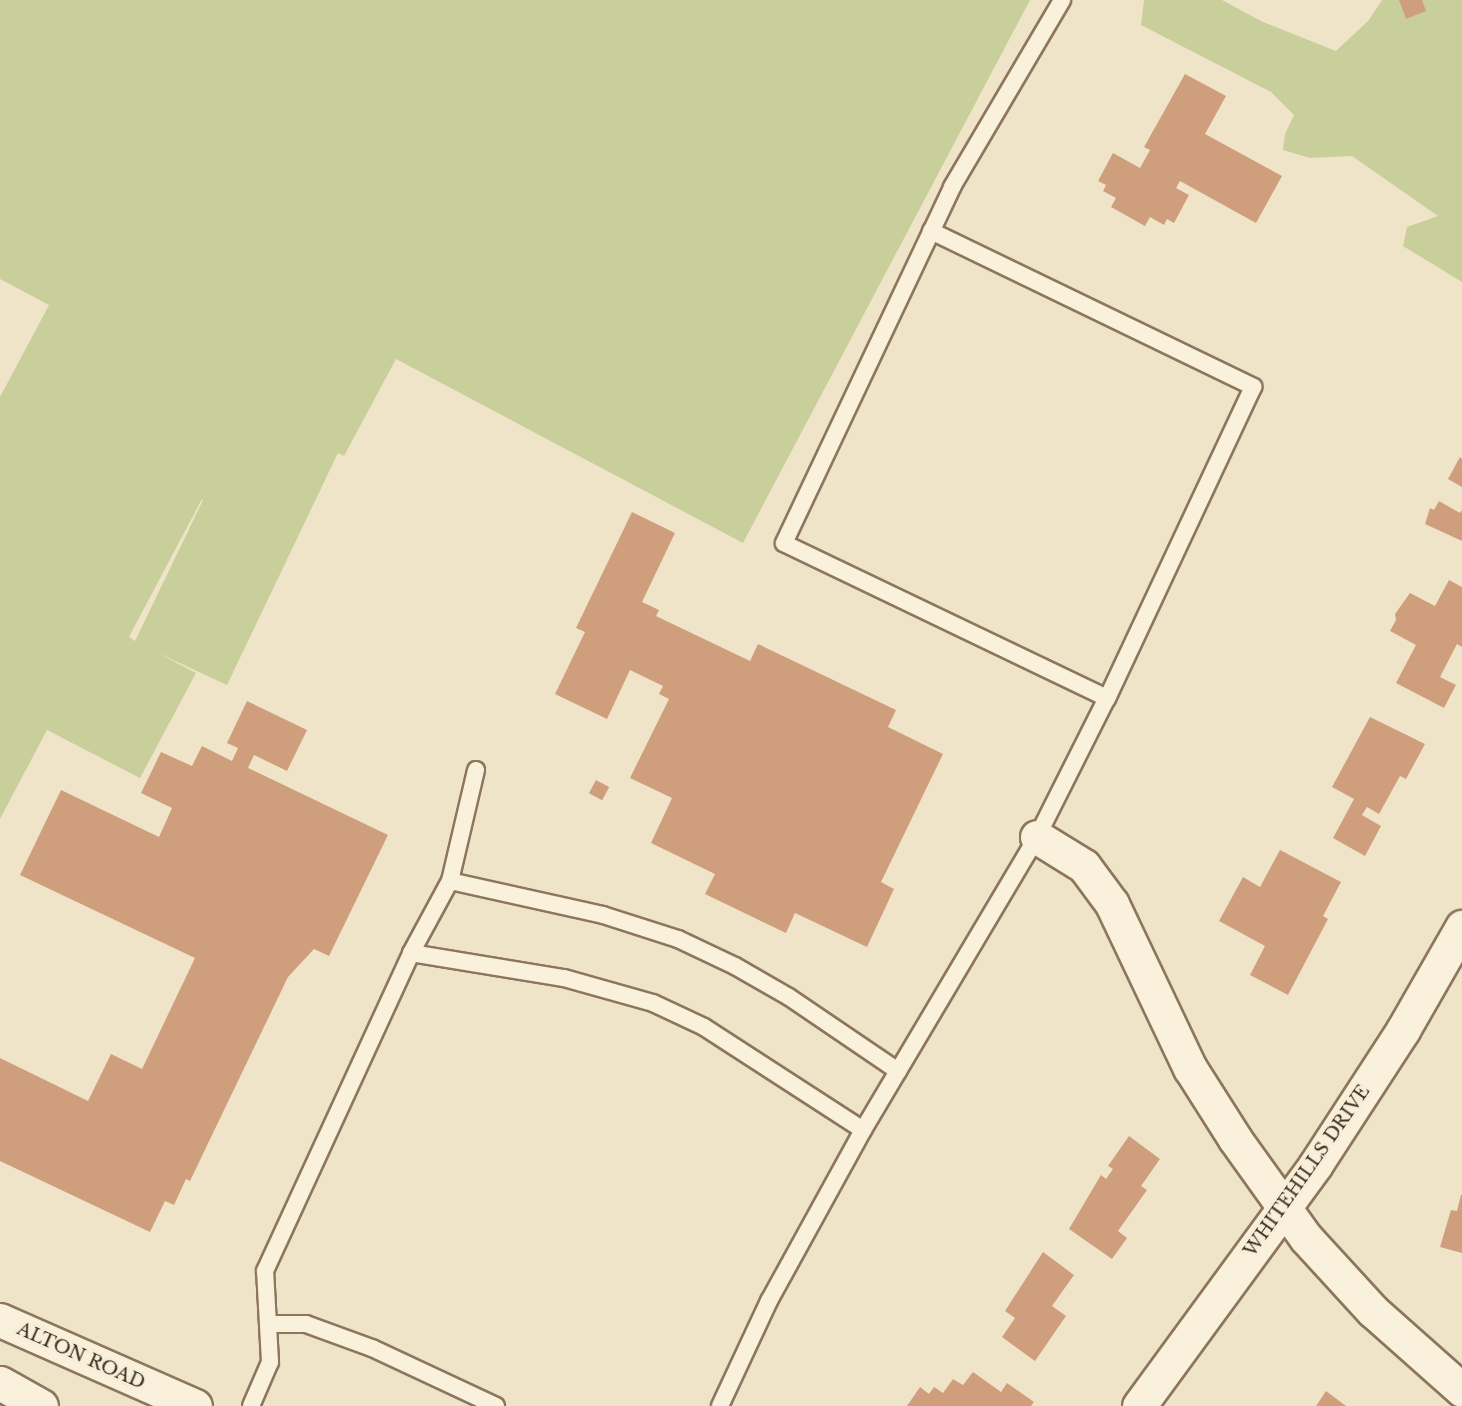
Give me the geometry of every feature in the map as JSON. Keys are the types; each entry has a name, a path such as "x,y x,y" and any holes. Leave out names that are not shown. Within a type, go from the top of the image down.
{"street":[{"path":"1037,837 1084,866 1112,904 1190,1068 1235,1139 1285,1205 1306,1238 1373,1311 1462,1390"},
{"name":"WHITEHILLS DRIVE","path":"1139,1406 1316,1164 1403,1030 1462,927"},
{"name":"ALTON ROAD","path":"0,1320 195,1406"},
{"path":"0,1383 41,1406"}],"lane":[{"path":"1062,0 952,187 784,543 1107,698"},
{"path":"720,1406 768,1301 863,1130 1037,837 1107,698 1253,387 931,231"},
{"path":"251,1406 270,1362 265,1270 411,953 450,881 476,770"},
{"path":"450,881 603,915 678,939 780,992 898,1071"},
{"path":"411,953 564,978 653,1003 704,1027 863,1130"},
{"path":"268,1324 306,1324 372,1348 496,1406"}],"green space":[{"path":"0,0 1030,0 743,543 396,359 344,456 338,453 227,685 158,653 196,673 140,778 47,730 0,819 0,397 49,305 0,279","holes":["203,500 135,641 129,637"]},
{"path":"1144,0 1222,0 1263,22 1336,51 1369,20 1382,0 1462,0 1462,282 1403,246 1407,227 1438,216 1352,156 1310,158 1283,150 1285,134 1294,115 1271,92 1141,25"}],"building":[{"path":"1399,0 1422,0 1426,11 1406,19"},
{"path":"1185,74 1226,96 1205,134 1282,176 1256,223 1180,181 1176,188 1189,195 1174,223 1167,219 1164,225 1150,217 1145,226 1111,207 1116,198 1103,191 1106,185 1098,181 1113,153 1140,168 1150,150 1144,147"},
{"path":"1460,457 1462,459 1462,487 1448,479"},
{"path":"1439,501 1460,513 1462,510 1462,541 1425,524 1430,508 1434,510"},
{"path":"632,512 675,533 642,602 659,610 656,616 750,661 758,644 896,710 888,727 943,754 881,882 894,889 867,947 795,913 786,933 705,894 715,874 651,843 672,798 630,778 669,699 659,694 663,686 630,670 607,719 555,694 585,632 576,628"},
{"path":"1449,580 1462,587 1462,647 1457,644 1440,677 1456,685 1444,708 1396,683 1416,645 1390,631 1396,620 1395,614 1410,593 1435,606"},
{"path":"247,701 307,730 287,771 254,755 248,768 388,835 329,956 314,949 288,977 190,1181 186,1179 174,1205 165,1201 150,1232 0,1161 0,1058 88,1101 111,1054 142,1069 195,958 20,875 61,790 159,837 172,808 141,793 161,752 192,766 202,746 232,761 238,748 227,743"},
{"path":"1370,717 1425,744 1406,779 1400,776 1379,814 1367,807 1362,815 1381,826 1365,856 1333,838 1354,799 1332,787"},
{"path":"596,780 609,787 602,800 589,793"},
{"path":"1280,850 1341,882 1323,916 1328,919 1288,995 1250,975 1265,946 1219,921 1243,877 1260,887"},
{"path":"1129,1136 1160,1159 1141,1186 1147,1190 1118,1231 1127,1238 1112,1259 1069,1229 1101,1175 1106,1179 1113,1169 1108,1166"},
{"path":"1461,1195 1462,1253 1440,1247 1451,1210 1457,1211"},
{"path":"1043,1252 1074,1275 1052,1306 1066,1316 1035,1361 1002,1337 1015,1318 1005,1311"},
{"path":"973,1372 1001,1392 1007,1383 1034,1402 1031,1406 907,1406 920,1387 929,1394 934,1387 943,1393 953,1379 963,1385"},
{"path":"1326,1391 1346,1406 1316,1406"}]}
